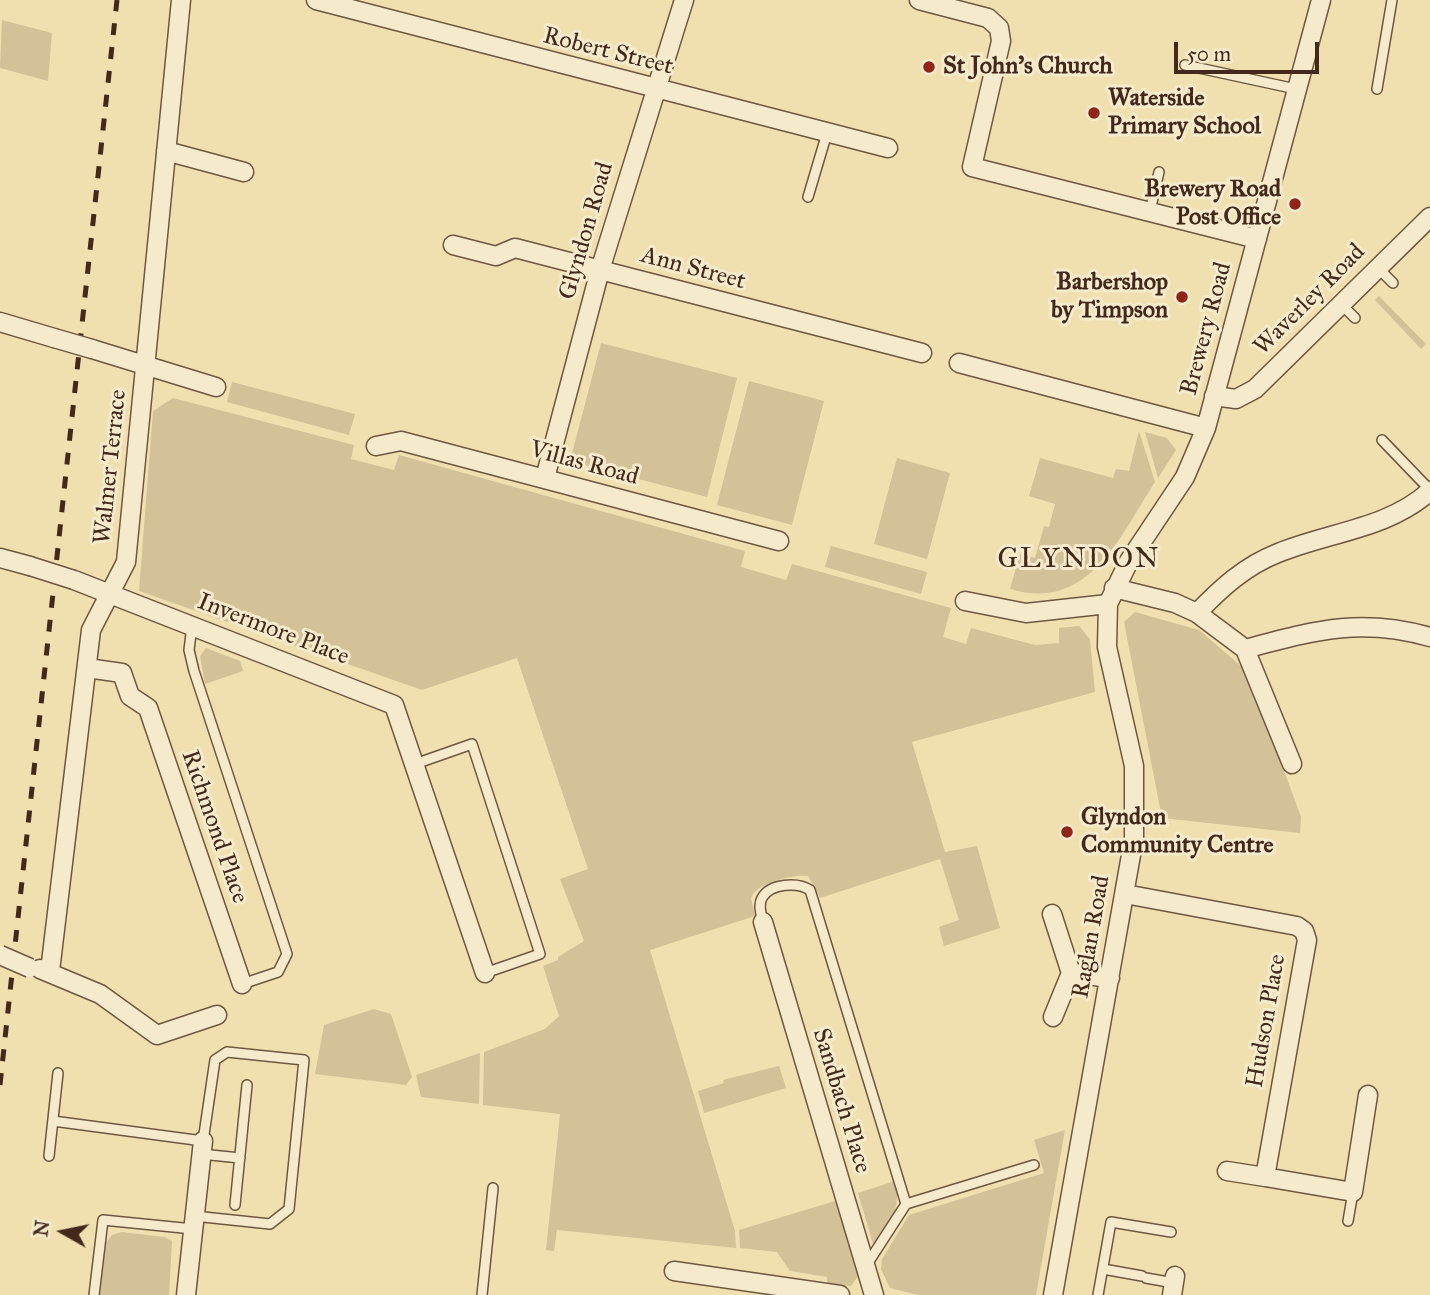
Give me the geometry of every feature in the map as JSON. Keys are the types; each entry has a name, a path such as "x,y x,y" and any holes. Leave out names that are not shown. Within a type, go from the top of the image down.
{"street":[{"name":"Walmer Terrace","path":"50,971 91,630 126,562 181,0"},
{"name":"Robert Street","path":"316,0 888,148"},
{"name":"Glyndon Road","path":"545,478 600,270 684,0"},
{"path":"919,0 988,18 999,28 1001,41 972,167 1257,239"},
{"name":"Brewery Road","path":"1206,428 1321,0"},
{"path":"166,151 244,172"},
{"name":"Waverley Road","path":"1214,396 1236,399 1255,389 1430,217"},
{"name":"Ann Street","path":"453,245 496,256 515,248 922,353"},
{"path":"0,322 216,387"},
{"path":"959,363 1206,428 1185,477 1111,596"},
{"name":"Villas Road","path":"376,446 401,441 779,541"},
{"path":"1197,613 1223,585 1278,553 1395,516 1415,505 1430,490"},
{"name":"Invermore Place","path":"0,558 75,580 394,705 485,973"},
{"path":"965,601 1026,613 1111,596 1175,603 1197,613 1245,649 1292,764"},
{"name":"Raglan Road","path":"1054,1295 1135,838 1133,766 1107,647 1111,596"},
{"path":"1245,649 1311,632 1355,625 1397,627 1430,637"},
{"name":"Richmond Place","path":"87,668 122,673 130,696 148,708 242,984"},
{"name":"Hudson Place","path":"1125,894 1297,926 1304,931 1307,940 1265,1177"},
{"path":"1052,914 1072,972 1053,1017"},
{"name":"Sandbach Place","path":"763,922 874,1295"},
{"path":"0,955 30,968 50,971 100,994 157,1035 217,1015"},
{"path":"1072,972 1110,978"},
{"path":"1227,1171 1353,1192 1368,1095"},
{"path":"186,1295 202,1147"},
{"path":"674,1271 840,1295"}],"lane":[{"path":"1377,89 1392,0"},
{"path":"1185,65 1296,89"},
{"path":"808,197 827,133"},
{"path":"1150,211 1159,172"},
{"path":"1378,268 1393,282"},
{"path":"1341,304 1355,318"},
{"path":"1382,440 1430,490"},
{"name":"Richmond Place","path":"192,626 189,650 194,671 287,954 278,972 242,984"},
{"path":"415,764 472,744 540,954 485,973"},
{"path":"763,922 760,907 762,898 768,892 792,884 802,885 810,890 906,1204"},
{"path":"94,1295 103,1220 270,1224 289,1209 304,1060 227,1052 215,1060 202,1147"},
{"path":"49,1156 58,1073"},
{"path":"234,1205 247,1085"},
{"path":"53,1121 202,1147 240,1158"},
{"path":"866,1266 906,1204 1034,1165"},
{"path":"482,1295 493,1188"},
{"path":"1348,1221 1353,1192"},
{"path":"1098,1295 1111,1222 1171,1232"},
{"path":"1103,1269 1173,1285"}],"shaded area":[{"path":"2,20 52,33 48,81 0,68"},
{"path":"1379,296 1426,344 1421,349 1375,300"},
{"path":"601,343 737,378 707,497 570,461"},
{"path":"749,381 824,401 792,525 717,505"},
{"path":"232,382 355,414 349,435 227,402"},
{"path":"173,398 354,445 351,459 394,470 399,455 745,551 741,567 786,580 792,564 951,608 943,637 966,644 971,628 1035,645 1059,643 1059,628 1079,626 1090,639 1095,692 912,742 945,852 977,846 1000,928 944,946 939,927 959,920 940,859 820,898 808,876 793,876 776,881 760,888 751,898 755,916 650,950 735,1231 736,1248 557,1230 554,1251 546,1250 560,1114 483,1105 484,1052 545,1029 559,1016 543,966 558,960 558,957 584,941 560,879 588,869 517,658 422,690 139,591 153,411"},
{"path":"1139,431 1155,482 1115,546 1099,565 1081,580 1061,590 1037,594 1010,589 1020,554 1035,558 1044,526 1049,527 1055,504 1029,496 1040,458 1113,478 1116,469 1129,471"},
{"path":"1145,432 1167,438 1176,450 1158,478"},
{"path":"897,458 950,473 927,559 874,544"},
{"path":"831,546 927,572 921,594 825,567"},
{"path":"1135,612 1199,630 1248,672 1301,817 1300,833 1162,818 1124,622"},
{"path":"206,648 240,661 243,671 205,684 200,656"},
{"path":"374,1009 391,1014 412,1077 406,1085 315,1074 324,1025"},
{"path":"480,1053 479,1104 421,1097 416,1075"},
{"path":"779,1066 786,1088 704,1113 698,1091 724,1083 723,1080"},
{"path":"1065,1130 1036,1295 918,1295 890,1288 881,1269 882,1259 909,1215 1044,1173 1034,1140"},
{"path":"895,1181 896,1208 874,1247 858,1193"},
{"path":"835,1201 859,1275 851,1286 827,1284 827,1277 790,1271 777,1252 740,1248 739,1230"},
{"path":"122,1232 164,1237 172,1241 169,1295 99,1295 105,1244 112,1235"}],"railway":[{"path":"0,1085 117,0"}],"place":[{"name":"St John's Church","path":"929,67"},
{"name":"Waterside Primary School","path":"1094,113"},
{"name":"Brewery Road Post Office","path":"1295,204"},
{"name":"Barbershop by Timpson","path":"1182,297"},
{"name":"Glyndon Community Centre","path":"1067,832"}],"district":[{"name":"GLYNDON","path":"1079,560"}]}
